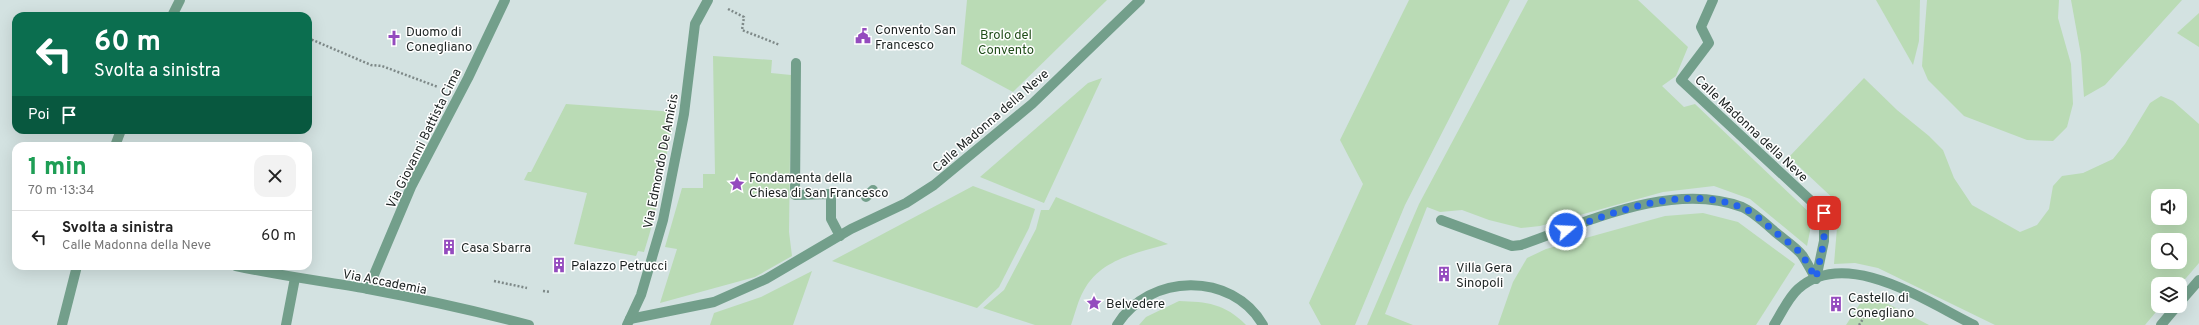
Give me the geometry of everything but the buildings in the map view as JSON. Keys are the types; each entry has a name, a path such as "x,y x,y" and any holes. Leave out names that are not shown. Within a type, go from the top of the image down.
{"street":[{"path":"174,12 180,0"},
{"name":"Via Giovanni Battista Cima","path":"368,289 411,187 468,78 505,0"},
{"name":"Via Edmondo De Amicis","path":"628,322 641,294 663,220 684,114 695,24 708,0"},
{"name":"Calle Madonna della Neve","path":"628,322 714,302 766,279 840,236 906,203 934,185 1032,104 1140,0"},
{"name":"Calle Madonna della Neve","path":"1713,0 1701,28 1709,43 1681,80 1824,213 1824,241 1816,278"},
{"path":"796,63 795,195 831,194 835,210 831,219 840,236"},
{"path":"1441,220 1512,246 1522,245 1616,213 1659,202 1684,198 1720,200 1744,208 1771,228 1802,254 1816,278"},
{"path":"62,325 76,270"},
{"name":"Via Accademia","path":"256,270 295,278 368,289 497,316 529,325"},
{"path":"1774,325 1798,290 1816,278 1841,273 1864,274 1880,279 1974,325"},
{"path":"286,325 295,278"},
{"path":"2187,294 2199,280"},
{"path":"1117,325 1127,312 1144,299 1164,289 1183,285 1196,285 1218,288 1232,295 1258,316 1263,325"},
{"path":"2161,325 2171,313"}],"path":[{"path":"726,7 744,17 742,30 780,45"},
{"path":"312,40 371,65 382,66 434,85"},
{"path":"494,281 527,288"},
{"path":"543,291 550,292"},
{"path":"1859,325 1869,310"}],"green space":[{"name":"Brolo del Convento","path":"967,0 1107,0 1013,92 961,64"},
{"path":"1409,0 1510,0 1405,205 1355,325 1321,325 1309,303 1363,184 1340,140"},
{"path":"1528,0 1638,0 1688,47 1676,76 1662,86 1684,107 1695,104 1813,216 1807,246 1750,199 1714,186 1663,192 1540,226 1521,228 1489,220 1462,210 1440,212 1427,207 1385,314 1413,325 1367,325 1419,204"},
{"path":"1876,0 1920,0 1919,41 1913,65"},
{"path":"1927,0 2059,0 2058,18 2071,64 2073,104 2067,127 2053,141 2027,140 1964,116 1928,80 1922,66"},
{"path":"2071,0 2182,0 2105,85 2084,97 2081,55"},
{"path":"2199,13 2199,47 2177,33"},
{"path":"713,56 772,60 771,73 791,75 789,232 792,256 755,277 660,303 677,249 665,247 682,188 703,188 703,174 715,174"},
{"path":"1102,78 1044,203 980,177 1088,83"},
{"path":"1864,78 1897,110 1929,136 1943,150 1954,178 1972,205 2020,232 2037,225 2049,209 2053,186 2062,176 2083,173 2113,159 2125,144 2150,103 2161,96 2173,101 2199,124 2199,263 2187,277 2151,277 2151,313 2155,313 2145,325 1995,325 1878,268 1855,263 1834,264 1839,204 1789,157"},
{"path":"566,104 675,112 658,200 649,235 644,252 638,251 636,256 574,244 587,193 524,180 528,172 531,172"},
{"path":"973,186 1035,209 1029,228 999,287 977,308 832,261"},
{"path":"1056,197 1168,244 1132,254 1110,264 1100,271 1091,279 1084,290 1071,325 1035,325 983,308 1004,290 1036,229 1041,210 1049,210"},
{"path":"1703,213 1738,222 1795,264 1756,325 1498,325 1513,282 1527,258 1546,249 1665,216"},
{"path":"812,271 793,325 710,325 714,313 761,297"},
{"path":"1867,293 1929,325 1846,325"},
{"path":"1179,301 1215,305 1230,312 1246,325 1139,325 1146,317"}],"place":[{"name":"Convento San Francesco","path":"863,36"},
{"name":"Duomo di Conegliano","path":"394,38"},
{"name":"Fondamenta della Chiesa di San Francesco","path":"737,184"},
{"name":"Casa Sbarra","path":"449,247"},
{"name":"Palazzo Petrucci","path":"559,265"},
{"name":"Villa Gera Sinopoli","path":"1444,274"},
{"name":"Belvedere","path":"1094,303"},
{"name":"Castello di Conegliano","path":"1836,304"}],"route":[{"path":"1566,230 1616,213 1659,202 1684,198 1720,200 1744,208 1771,228 1802,254 1816,278 1824,241 1824,213"}]}
